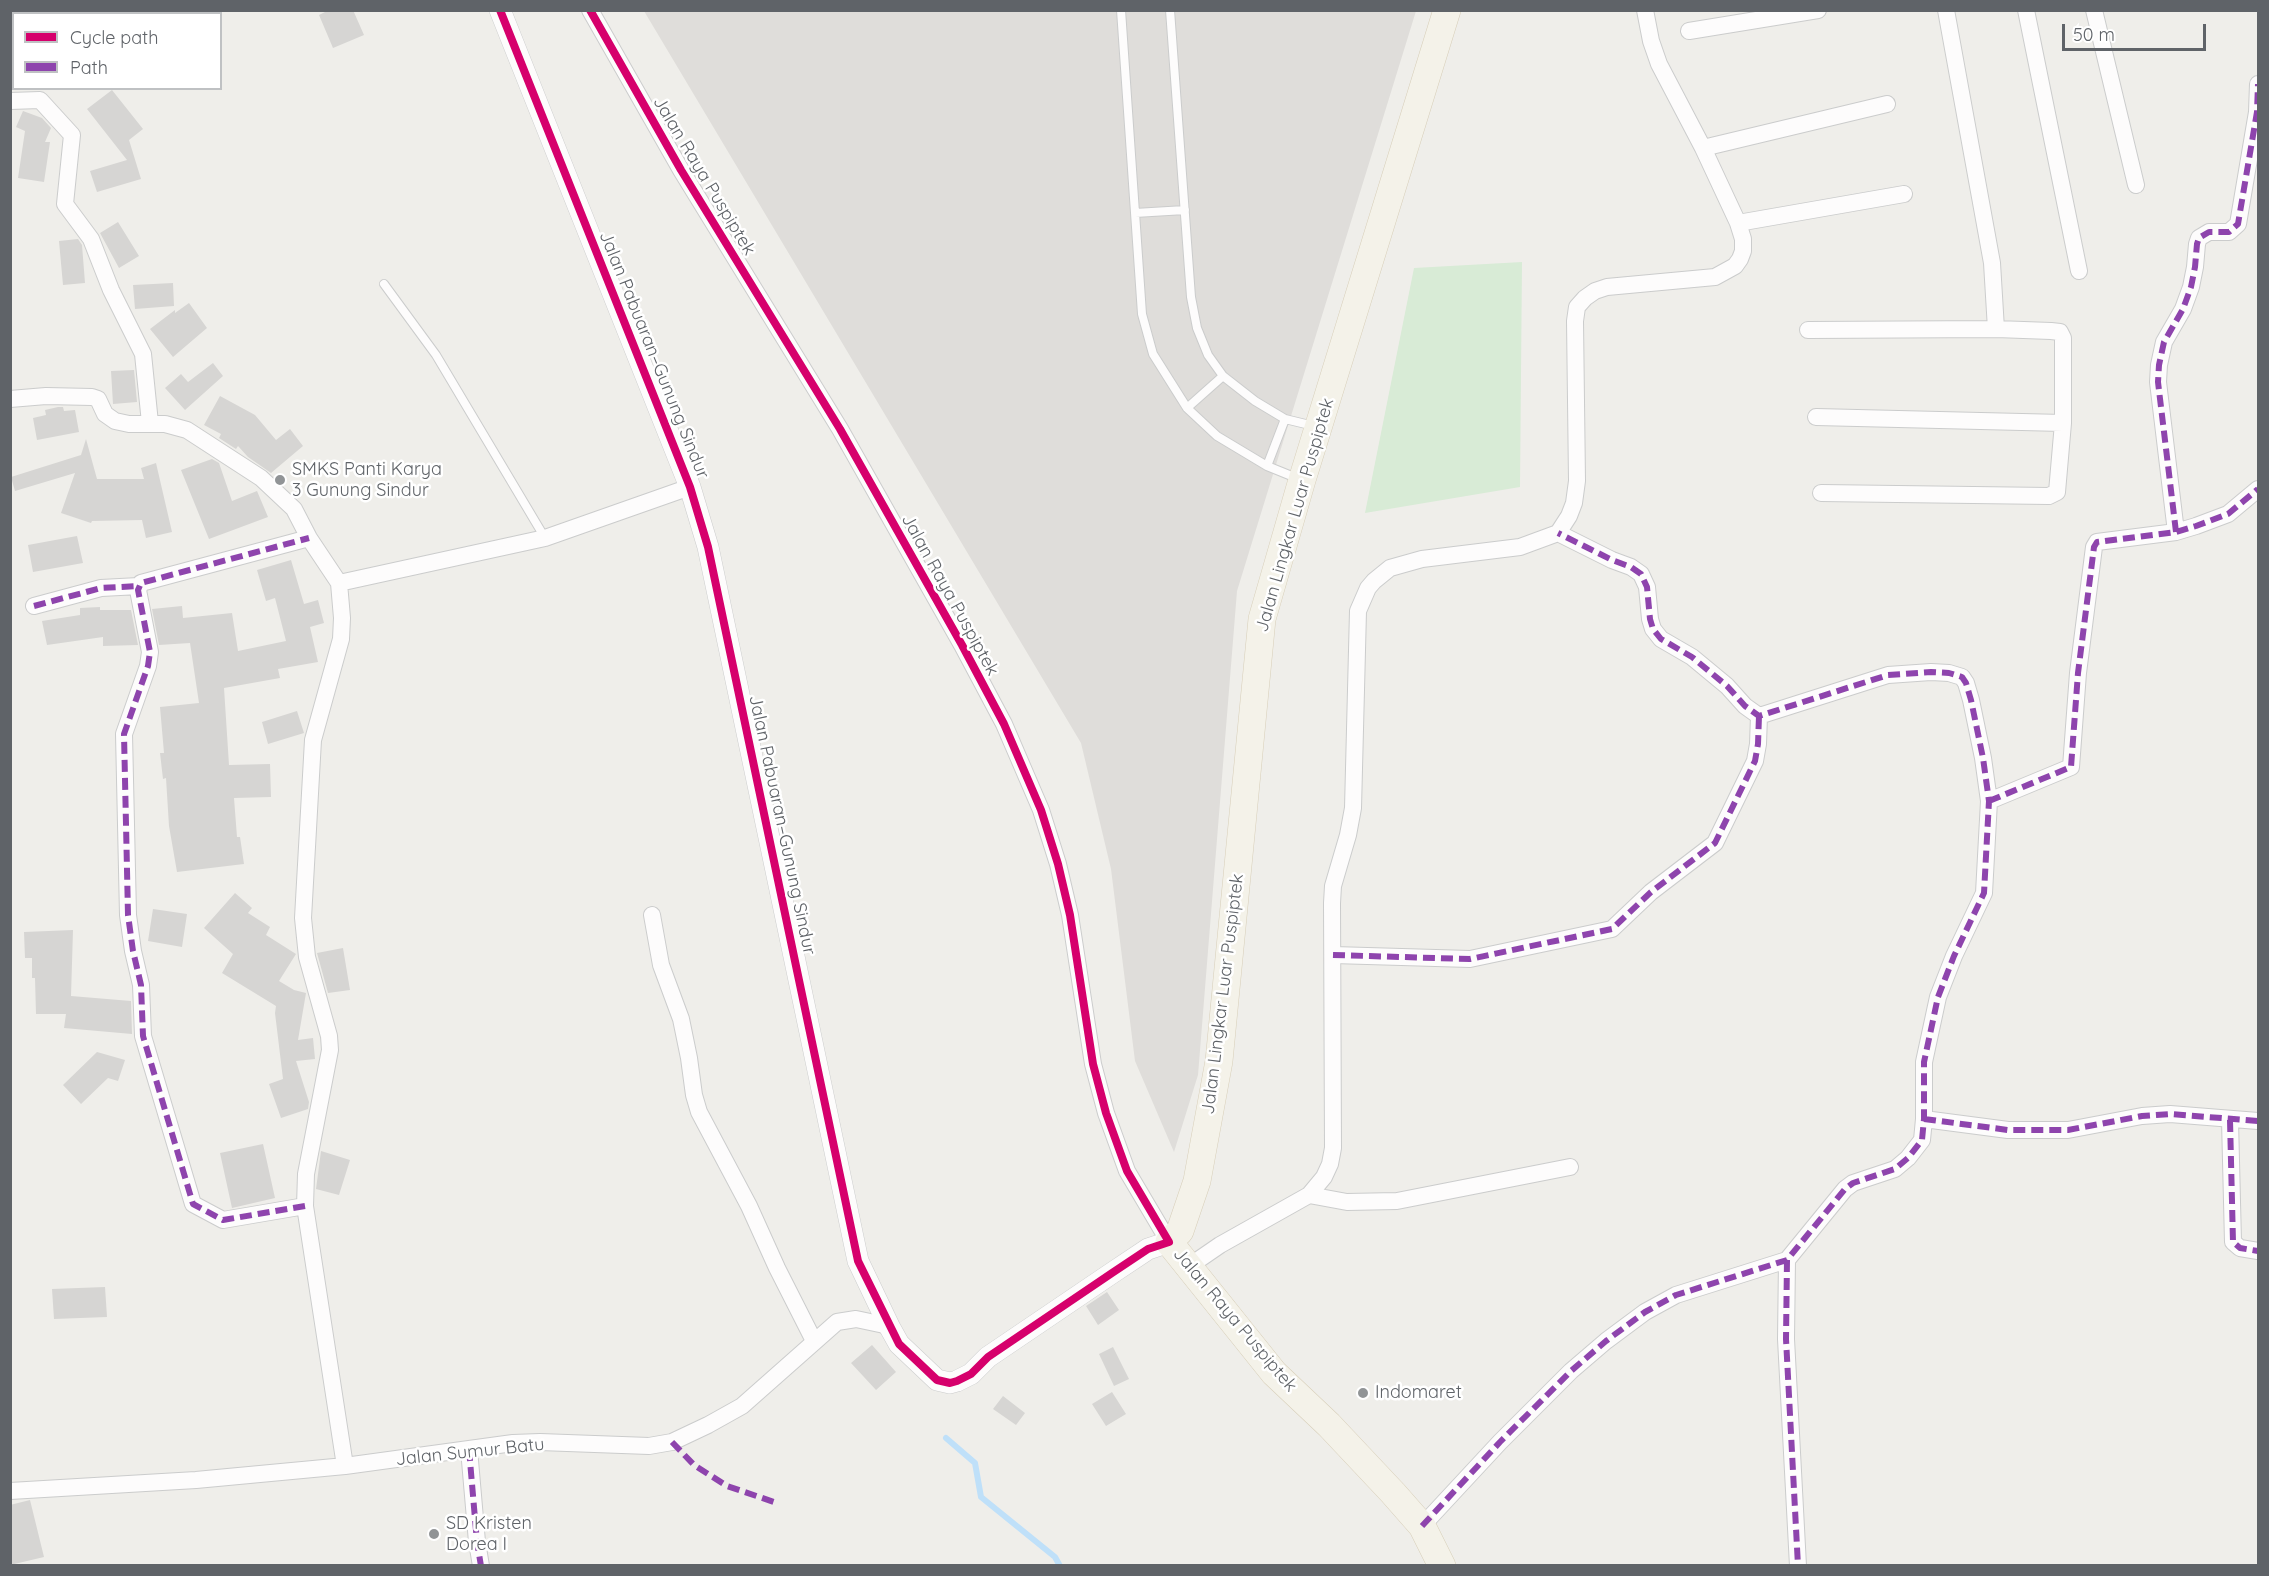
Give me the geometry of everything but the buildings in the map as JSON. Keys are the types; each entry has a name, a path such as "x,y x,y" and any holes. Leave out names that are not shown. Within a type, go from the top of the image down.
{"main road":[{"name":"Jalan Lingkar Luar Puspiptek","path":"1169,1242 1180,1232 1197,1180 1217,1072 1262,619 1302,480 1447,10"},
{"name":"Jalan Raya Puspiptek","path":"1169,1242 1274,1373 1337,1433 1422,1526 1442,1566"}],"street":[{"name":"Jalan Pabuaran–Gunung Sindur","path":"500,10 690,487 710,559 858,1261 889,1326 899,1344 937,1380 950,1383 957,1381 971,1374 988,1357 1148,1249 1169,1242"},
{"name":"Jalan Raya Puspiptek","path":"590,10 681,170 840,429 1004,724 1041,810 1058,864 1070,915 1093,1064 1106,1113 1127,1171 1169,1242"},
{"path":"1188,1267 1220,1245 1309,1195 1324,1177 1330,1164 1333,1148 1333,886 1348,835 1353,808 1357,630 1360,602 1374,580 1390,568 1422,559 1520,547 1558,533 1574,503 1577,481 1575,321 1577,307 1595,291 1607,287 1715,276 1735,266 1743,251 1743,239 1738,223 1703,148 1659,64 1651,41 1645,10"},
{"path":"1689,31 1818,10"},
{"path":"1946,10 1992,263 1996,329"},
{"path":"2026,10 2079,271"},
{"path":"2094,10 2136,185"},
{"path":"2176,532 2158,382 2159,365 2164,342 2183,309 2191,287 2199,238 2208,232 2229,232 2238,224 2257,112 2259,84"},
{"path":"10,101 40,100 72,135 65,204 91,239 111,290 143,354 150,423"},
{"path":"1703,148 1887,104"},
{"path":"1738,223 1904,194"},
{"path":"1808,330 1996,329 2060,332 2063,338 2062,423 2057,492 2049,496 1821,493"},
{"path":"10,399 46,396 92,397 98,399 105,414 116,421 129,424 165,424 187,430 261,478 294,509 309,538 339,583 341,639 313,740 303,918 307,957 329,1036 330,1050 306,1174 305,1206 345,1466"},
{"path":"1816,417 2062,423"},
{"path":"339,583 545,538 690,487"},
{"path":"1989,801 2071,767 2078,673 2094,547 2097,542 2176,532 2196,526 2228,514 2259,489"},
{"path":"1558,533 1631,567 1641,574 1647,587 1653,629 1661,639 1692,657 1759,716"},
{"path":"305,1206 223,1220 193,1204 143,1036 141,985 128,915 124,734 148,666 150,652 139,586 145,580 309,538"},
{"path":"34,606 101,588 139,586"},
{"path":"1422,1526 1570,1371 1645,1312 1676,1295 1787,1260 1845,1190 1853,1184 1895,1169 1908,1158 1922,1140 1923,1062 1938,997 1954,956 1984,893 1989,801 1983,758 1966,683 1958,675 1931,672 1888,675 1759,716"},
{"path":"1333,955 1470,959 1612,929 1651,892 1715,843 1755,761 1759,716"},
{"path":"652,915 661,965 681,1019 699,1112 814,1341"},
{"path":"1924,1119 2008,1130 2068,1130 2151,1115 2170,1114 2259,1121"},
{"path":"2230,1120 2233,1242 2240,1248 2259,1251"},
{"path":"1309,1195 1347,1202 1397,1201 1570,1167"},
{"path":"1787,1260 1786,1339 1798,1566"},
{"name":"Jalan Sumur Batu","path":"10,1491 195,1480 345,1466 513,1443 649,1446 672,1442 742,1406 814,1341 842,1320 856,1319 889,1326"},
{"path":"469,1449 481,1566"}],"lane":[{"path":"1120,10 1142,314 1153,354 1187,408 1217,436 1267,466 1302,480"},
{"path":"1170,10 1191,297 1197,328 1208,355 1223,376 1255,401 1285,418 1319,427"},
{"path":"1135,213 1185,210"},
{"path":"384,284 442,364 545,538"},
{"path":"1187,408 1223,376"},
{"path":"1267,466 1285,418"}],"shaded area":[{"path":"644,11 1416,11 1237,591 1198,1075 1174,1152 1135,1061 1111,869 1081,743"}],"green space":[{"path":"1522,262 1520,487 1365,513 1414,268"}],"waterway":[{"path":"946,1438 975,1463 981,1497 1055,1557 1060,1566"}],"marked path":[{"path":"2176,532 2158,382 2159,365 2164,342 2183,309 2191,287 2199,238 2209,232 2229,232 2238,224 2257,112 2258,84"},
{"path":"1989,801 2071,767 2078,673 2094,547 2097,542 2176,532 2196,526 2228,514 2258,489"},
{"path":"1422,1526 1500,1442 1571,1371 1606,1341 1645,1312 1676,1295 1787,1260 1845,1189 1853,1183 1895,1169 1908,1158 1922,1140 1924,1062 1938,997 1954,956 1984,893 1989,801 1971,700 1962,677 1949,673 1931,672 1888,675 1759,716 1692,657 1661,639 1653,629 1647,587 1641,574 1631,567 1558,533"},
{"path":"305,1206 223,1220 193,1204 143,1036 141,985 128,915 124,734 148,666 150,652 138,590 141,583 309,538"},
{"path":"34,606 101,588 139,586"},
{"path":"1333,955 1470,959 1612,929 1651,892 1715,843 1755,761 1759,716"},
{"path":"1924,1119 2008,1130 2068,1130 2142,1116 2170,1114 2258,1121"},
{"path":"2230,1120 2233,1242 2240,1248 2258,1251"},
{"path":"1787,1260 1786,1339 1798,1566"},
{"path":"672,1442 694,1465 727,1486 774,1502"},
{"path":"469,1449 481,1566"}],"cycle path":[{"path":"500,10 690,487 708,547 858,1261 899,1344 937,1380 950,1383 971,1374 988,1357 1148,1249 1169,1242 1127,1171 1106,1113 1093,1064 1070,915 1058,864 1041,810 1004,724 840,429 681,170 590,10"}],"place":[{"name":"SMKS Panti Karya 3 Gunung Sindur","path":"280,480"},
{"name":"Indomaret","path":"1363,1393"},
{"name":"SD Kristen Dorea I","path":"434,1534"}]}
